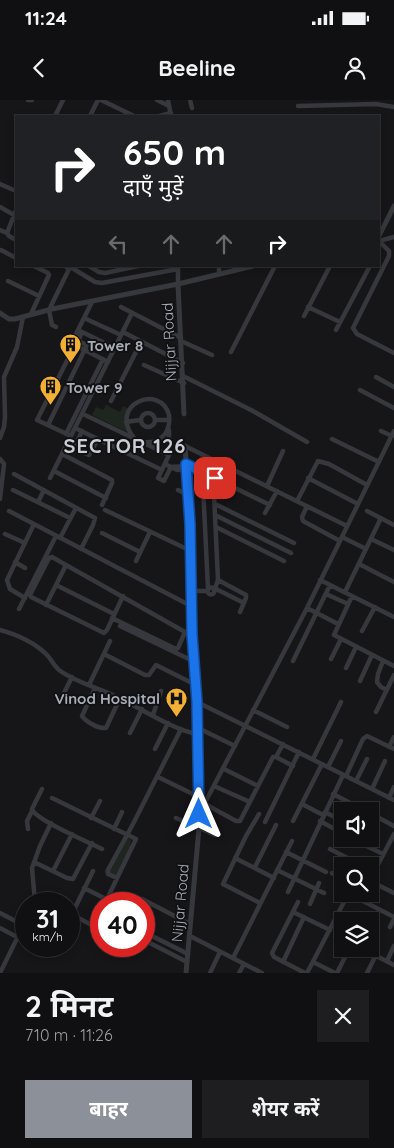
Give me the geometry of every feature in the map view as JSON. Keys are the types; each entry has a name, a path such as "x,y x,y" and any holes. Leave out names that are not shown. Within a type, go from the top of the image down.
{"street":[{"path":"56,115 63,100"},
{"path":"91,115 99,100 132,115"},
{"path":"157,100 169,106"},
{"path":"168,100 171,115"},
{"path":"190,100 192,108"},
{"path":"298,106 382,104 394,107"},
{"path":"0,184 15,191"},
{"path":"380,234 394,206"},
{"path":"0,207 15,212 7,233"},
{"path":"0,230 15,239"},
{"path":"380,241 394,237"},
{"path":"380,242 389,251 389,256 354,328 357,334 394,353"},
{"path":"1,250 15,257"},
{"path":"31,314 49,274 36,267"},
{"path":"56,327 52,325 49,310 69,269 66,267"},
{"path":"72,267 98,283 166,270"},
{"path":"91,267 105,273 127,267"},
{"path":"159,267 166,270"},
{"path":"220,267 221,274"},
{"path":"0,313 9,319 178,284 249,267"},
{"path":"231,352 274,267"},
{"path":"304,316 329,267"},
{"path":"336,330 369,267"},
{"name":"Nijjar Road","path":"166,270 178,268 184,376 184,414"},
{"path":"8,281 39,296"},
{"path":"54,297 58,308"},
{"path":"48,425 87,346 78,341 78,332 92,302"},
{"path":"121,307 212,356"},
{"path":"308,307 340,322"},
{"path":"68,435 75,428 132,313"},
{"path":"0,438 4,428 5,417 4,377 17,347 23,316"},
{"path":"84,318 141,342 183,363"},
{"path":"78,332 115,348"},
{"path":"111,401 141,342"},
{"path":"68,435 38,420 75,345 108,362"},
{"path":"50,478 103,359"},
{"path":"144,365 184,383"},
{"path":"184,376 253,411 307,442"},
{"path":"376,377 394,386"},
{"path":"57,381 67,387"},
{"path":"53,388 63,394"},
{"path":"360,390 394,408"},
{"path":"134,438 126,422 129,410 138,401 144,399 156,400 162,404 166,408 169,420 169,455 158,478 164,481 171,467"},
{"path":"126,422 140,420 142,416 148,413 153,415 155,420"},
{"path":"85,415 169,455"},
{"path":"140,420 142,425 148,427 152,426 155,420"},
{"path":"155,420 169,420"},
{"path":"141,442 158,440 169,426"},
{"path":"75,428 162,470"},
{"path":"199,814 307,608 393,433 381,430"},
{"path":"82,431 74,448 89,455 98,438"},
{"path":"332,438 379,462"},
{"path":"186,446 347,526"},
{"name":"Nijjar Road","path":"186,446 191,551 192,634 198,728 199,797 199,828 186,973"},
{"path":"267,486 283,450"},
{"path":"62,454 112,480 103,508 191,551"},
{"path":"0,459 4,464 0,499"},
{"path":"297,501 316,463 320,460 367,485"},
{"path":"165,464 179,470 186,466 270,505"},
{"path":"54,471 106,498"},
{"path":"14,474 95,519 94,525 81,549"},
{"path":"308,478 358,504"},
{"path":"203,486 208,590 211,595 215,590 218,580 214,495"},
{"path":"12,490 70,518"},
{"path":"38,502 44,490"},
{"path":"178,490 188,495"},
{"path":"265,514 278,491"},
{"path":"215,504 294,543"},
{"path":"307,506 302,517 303,521 366,549"},
{"path":"19,608 76,508"},
{"path":"367,511 394,525"},
{"path":"9,512 192,607"},
{"path":"215,515 291,553"},
{"path":"346,590 381,518"},
{"path":"25,598 10,589 7,583 8,575 34,524"},
{"path":"216,527 284,561"},
{"path":"136,560 150,532"},
{"path":"102,533 140,552"},
{"path":"5,534 24,543"},
{"path":"372,539 394,550"},
{"path":"123,596 106,632 102,632 46,605 30,595 49,558 52,557 123,596 185,632 192,634"},
{"path":"15,562 25,568"},
{"path":"359,564 394,582"},
{"path":"46,605 66,565"},
{"path":"218,580 247,596 240,612"},
{"path":"320,580 394,617"},
{"path":"56,585 176,648 178,648 185,632"},
{"path":"293,661 330,585"},
{"path":"192,591 208,590"},
{"path":"215,590 244,603"},
{"path":"326,594 348,604"},
{"path":"352,596 334,635 394,666"},
{"path":"362,631 375,607"},
{"path":"307,608 338,624"},
{"path":"120,626 195,662"},
{"path":"0,630 28,640 47,655 56,668 72,677 120,698 181,729 198,734"},
{"path":"331,659 341,639"},
{"path":"89,685 110,640"},
{"path":"346,668 356,647"},
{"path":"104,654 145,675 149,675 156,665 196,685"},
{"path":"360,681 372,655"},
{"path":"383,661 378,674 378,682 381,687 387,690"},
{"path":"376,712 394,675"},
{"path":"61,699 72,677"},
{"path":"95,688 82,716 84,720 102,728 106,728 120,698"},
{"path":"153,715 161,690"},
{"path":"197,702 391,799 394,786"},
{"path":"313,759 341,702"},
{"path":"130,733 142,709"},
{"path":"253,710 286,727"},
{"path":"155,749 168,722"},
{"path":"198,728 235,746"},
{"path":"117,878 108,872 181,729"},
{"path":"288,892 324,813 365,738 370,737 392,748 394,737"},
{"path":"328,767 341,741"},
{"path":"205,804 238,821 243,818 272,757 276,757 283,744"},
{"path":"265,822 299,752"},
{"path":"276,757 293,766"},
{"path":"356,781 367,759"},
{"path":"372,789 385,761"},
{"path":"293,822 322,764"},
{"path":"224,769 258,786"},
{"path":"158,777 199,797"},
{"path":"214,786 250,802"},
{"path":"28,829 28,821 42,789"},
{"path":"334,794 349,802"},
{"path":"52,798 136,839 110,892"},
{"path":"91,818 100,801"},
{"path":"302,804 334,817"},
{"path":"32,811 50,823 102,849"},
{"path":"114,829 122,812"},
{"path":"259,814 223,884 260,903"},
{"path":"176,818 215,835"},
{"path":"379,818 394,826"},
{"path":"320,821 334,829"},
{"path":"33,892 32,873 34,862 50,823"},
{"path":"255,868 276,825"},
{"path":"54,871 72,834"},
{"path":"379,861 394,834"},
{"path":"233,958 292,841"},
{"path":"34,862 73,879 92,844"},
{"path":"369,847 384,854"},
{"path":"330,849 346,857"},
{"path":"286,852 326,872"},
{"path":"235,858 274,878"},
{"path":"277,870 324,892"},
{"path":"80,895 93,871"},
{"path":"310,904 318,883"},
{"path":"379,885 394,893"},
{"path":"84,888 92,892"},
{"path":"298,902 272,953 274,957 306,973 344,902"},
{"path":"365,902 394,918 390,927"},
{"path":"155,906 190,924"},
{"path":"293,912 330,930"},
{"path":"0,914 15,921"},
{"path":"283,962 304,917"},
{"path":"0,928 15,936"},
{"path":"190,936 262,973"},
{"path":"155,938 188,954"},
{"path":"1,972 15,941"},
{"path":"155,946 187,962"},
{"path":"387,961 394,946"},
{"path":"210,973 220,952"},
{"path":"313,962 336,973 344,957"},
{"path":"367,973 375,957"},
{"path":"379,957 394,964"},
{"path":"239,973 244,964"}],"shaded area":[{"path":"106,405 120,412 123,406 129,409 124,420 127,432 92,415 96,407 103,410"},
{"path":"124,836 131,840 130,848 115,878 104,872"}],"place":[{"name":"Tower 8","path":"71,364"},
{"name":"Tower 9","path":"50,406"},
{"name":"Vinod Hospital","path":"176,717"}],"district":[{"name":"SECTOR 126","path":"125,445"}],"route":[{"path":"199,814 197,702 192,634 190,524 186,464 215,478"}]}
